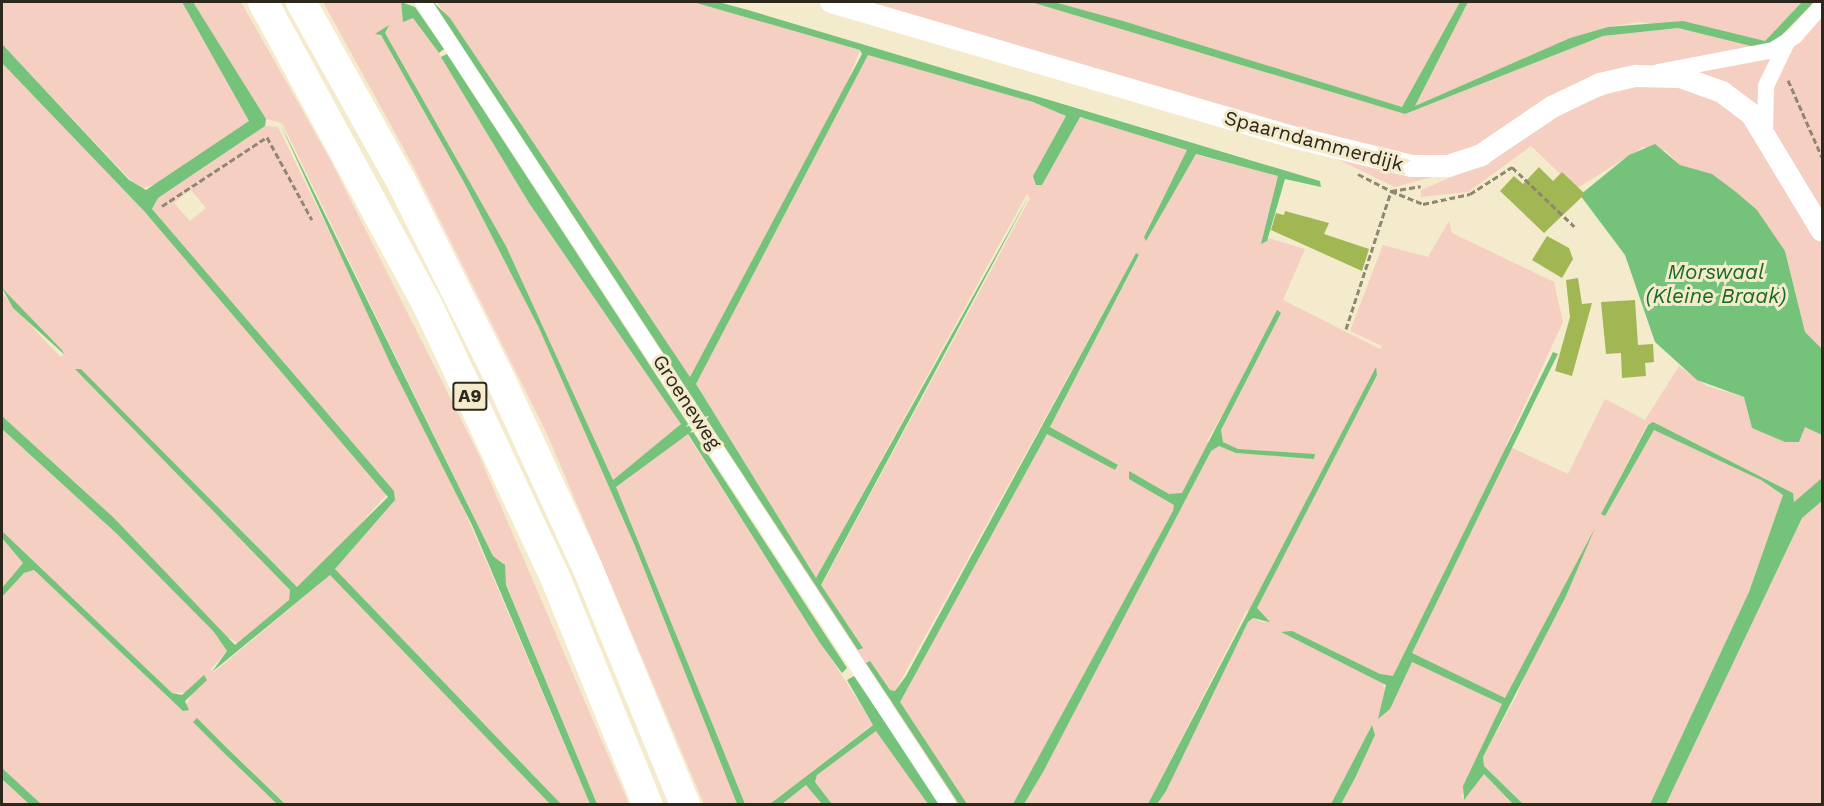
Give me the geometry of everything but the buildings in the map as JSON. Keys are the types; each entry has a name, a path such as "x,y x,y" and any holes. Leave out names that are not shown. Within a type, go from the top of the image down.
{"highway":[{"name":"A9","path":"263,2 427,304 557,582 647,804"},
{"name":"A9","path":"301,2 401,181 502,383 588,568 685,804"}],"street":[{"name":"Groeneweg","path":"423,2 948,804"},
{"name":"Spaarndammerdijk","path":"831,2 1297,138 1412,166 1472,159 1577,93 1612,81 1647,75 1680,77 1713,87 1746,110 1765,133 1822,231"},
{"path":"1765,133 1766,86 1786,44 1822,5"},
{"path":"1647,75 1686,64 1754,56 1786,44"}],"path":[{"path":"1786,44 1788,89 1822,157"},
{"path":"162,206 267,137 312,220"},
{"path":"1346,328 1391,192 1423,204 1470,194 1512,167 1574,226"}],"shaded area":[{"path":"2,2 182,2 249,121 157,184 139,189 2,44"},
{"path":"193,2 241,2 331,161 478,453 629,804 597,804 506,584 502,562 493,556 282,123 266,119 258,110"},
{"path":"323,2 401,2 403,21 413,17 439,53 529,203 677,416 681,424 613,480 506,246 384,33 390,29 376,37 381,35 466,186 539,328 635,546 737,804 704,804 548,436 410,160"},
{"path":"437,2 693,2 860,50 844,90 690,377"},
{"path":"850,2 1031,2 1405,114 1603,36 1678,28 1759,48 1676,61 1466,154 1412,160"},
{"path":"1054,2 1460,2 1402,107"},
{"path":"1468,2 1802,2 1765,41 1640,22 1608,27 1570,38 1415,106"},
{"path":"1822,12 1822,220 1775,138 1769,117 1777,67"},
{"path":"1776,53 1760,114 1691,68"},
{"path":"868,55 1033,102 1066,116 1033,176 1042,185 1079,117 1187,150 1144,236 1194,154 1278,176 1262,243 1268,238 1305,249 1283,300 1380,349 1382,346 1350,331 1383,245 1428,257 1449,221 1452,233 1554,282 1563,322 1506,445 1568,474 1605,399 1645,420 1679,366 1707,386 1744,397 1752,428 1785,442 1799,442 1805,427 1822,435 1822,478 1794,502 1793,493 1653,423 1647,425 1601,514 1655,429 1761,480 1783,495 1749,592 1650,804 1523,804 1484,766 1483,757 1518,693 1544,623 1509,703 1404,655 1390,683 1281,632 1383,683 1390,709 1407,664 1412,662 1502,704 1461,797 1464,799 1484,774 1513,804 1341,804 1375,735 1372,725 1331,804 1157,804 1248,622 1253,618 1267,624 1247,610 1148,804 955,804 753,491 728,448 859,650 862,647 821,586 1030,198 1027,194 816,578 696,384","holes":["1136,253 1139,256 1050,427 1118,466 1115,470 1047,434 907,688 891,704 870,662 890,690 895,691","1281,313 1221,430 1223,442 1238,449 1314,454 1314,458 1236,453 1207,441"]},
{"path":"2,63 144,211 387,494 321,568 297,587 81,369 76,369 290,590 289,600 239,644 224,635 98,503 2,416 2,293 61,357 65,353 2,288"},
{"path":"1668,83 1740,110 1822,241 1822,349 1805,332 1785,251 1757,210 1712,175 1680,165 1666,151 1643,147 1576,189 1531,146 1468,192 1421,197 1421,190 1489,161 1573,106 1635,85"},
{"path":"265,126 278,127 453,484 590,804 561,804 335,569 394,500 358,450 152,209 158,198","holes":["190,189 206,208 190,221 174,203"]},
{"path":"1333,157 1451,172 1395,187"},
{"path":"2,429 116,533 214,632 227,651 211,669 213,673 330,575 550,804 285,804 197,718 210,739 277,804 41,804 2,768 2,597 24,573 34,570 183,711 193,692 172,693 2,531"},
{"path":"687,434 873,724 770,804 745,804 616,491 616,487"},
{"path":"1822,501 1822,804 1666,804 1802,518"},
{"path":"2,538 23,563 2,588"},
{"path":"876,731 882,735 928,804 832,804 815,782 817,775"},
{"path":"2,779 19,795 29,804 2,804"},
{"path":"806,784 822,804 782,804"}],"water":[{"path":"182,2 193,2 266,119 265,126 158,198 152,209 394,491 395,500 335,569 561,804 550,804 330,575 212,672 227,651 214,632 116,533 2,429 2,416 114,518 235,645 289,600 290,590 75,369 81,369 297,587 388,497 144,211 2,63 2,44 129,180 146,190 249,121"},
{"path":"401,2 415,7 444,49 439,53 413,18 403,22"},
{"path":"433,2 450,18 690,377 862,54 860,50 693,2 718,2 748,10 1320,181 1321,187 1285,179 1267,241 1261,244 1278,176 1196,154 1146,241 1144,237 1187,150 1080,117 1042,185 1036,185 1033,176 1066,116 1033,102 868,55 696,384 816,578 1030,194 821,585 863,648 858,650"},
{"path":"1031,2 1054,2 1123,21 1402,107 1460,2 1468,2 1415,106 1570,38 1608,27 1683,21 1765,41 1802,2 1814,2 1773,44 1759,48 1678,28 1603,36 1405,114"},
{"path":"389,25 385,33 506,246 613,480 681,424 529,203 441,57 447,54 847,668 842,673 820,643 688,434 616,487 745,804 737,804 635,546 539,328 466,186 381,35 375,34"},
{"path":"279,121 493,556 505,565 506,585 597,804 590,804 472,525 391,365"},
{"name":"Morswaal (Kleine Braak)","path":"1655,144 1680,165 1712,174 1736,192 1757,210 1785,251 1805,332 1822,349 1822,435 1805,427 1799,442 1785,442 1752,428 1744,397 1697,380 1655,342 1625,255 1580,195 1629,155"},
{"path":"1136,253 1139,255 1050,427 1118,465 1115,470 1047,434 900,702 967,804 959,804 866,663 870,661 890,690 895,691 906,676"},
{"path":"2,288 62,350 65,355 13,308"},
{"path":"1277,310 1281,313 1221,430 1223,442 1238,449 1315,454 1314,459 1236,453 1219,446 1211,451 1043,772 1024,804 1013,804 1173,511 1174,505 1129,479 1129,471 1169,494 1182,493"},
{"path":"1553,352 1558,354 1412,653 1505,698 1595,528 1566,596 1483,757 1484,766 1523,804 1513,804 1484,774 1464,800 1463,786 1502,704 1412,662 1390,709 1378,719 1386,685 1281,632 1292,631 1380,674 1393,676"},
{"path":"1376,367 1377,375 1257,608 1270,622 1253,618 1248,622 1166,791 1157,804 1148,804"},
{"path":"1653,422 1793,493 1794,502 1822,478 1822,501 1802,518 1666,804 1650,804 1749,592 1783,495 1761,480 1654,430 1605,516 1601,514 1648,425"},
{"path":"2,531 172,693 182,695 204,675 207,680 185,701 189,710 183,711 34,570 24,573 2,597 2,588 23,563 2,538"},
{"path":"854,676 942,804 928,804 876,731 817,775 815,782 832,804 822,804 806,785 782,804 770,804 873,725 847,680"},
{"path":"197,718 285,804 277,804 222,751 193,722"},
{"path":"1372,725 1375,735 1355,778 1341,804 1331,804"},
{"path":"2,768 41,804 29,804 2,779"}]}
